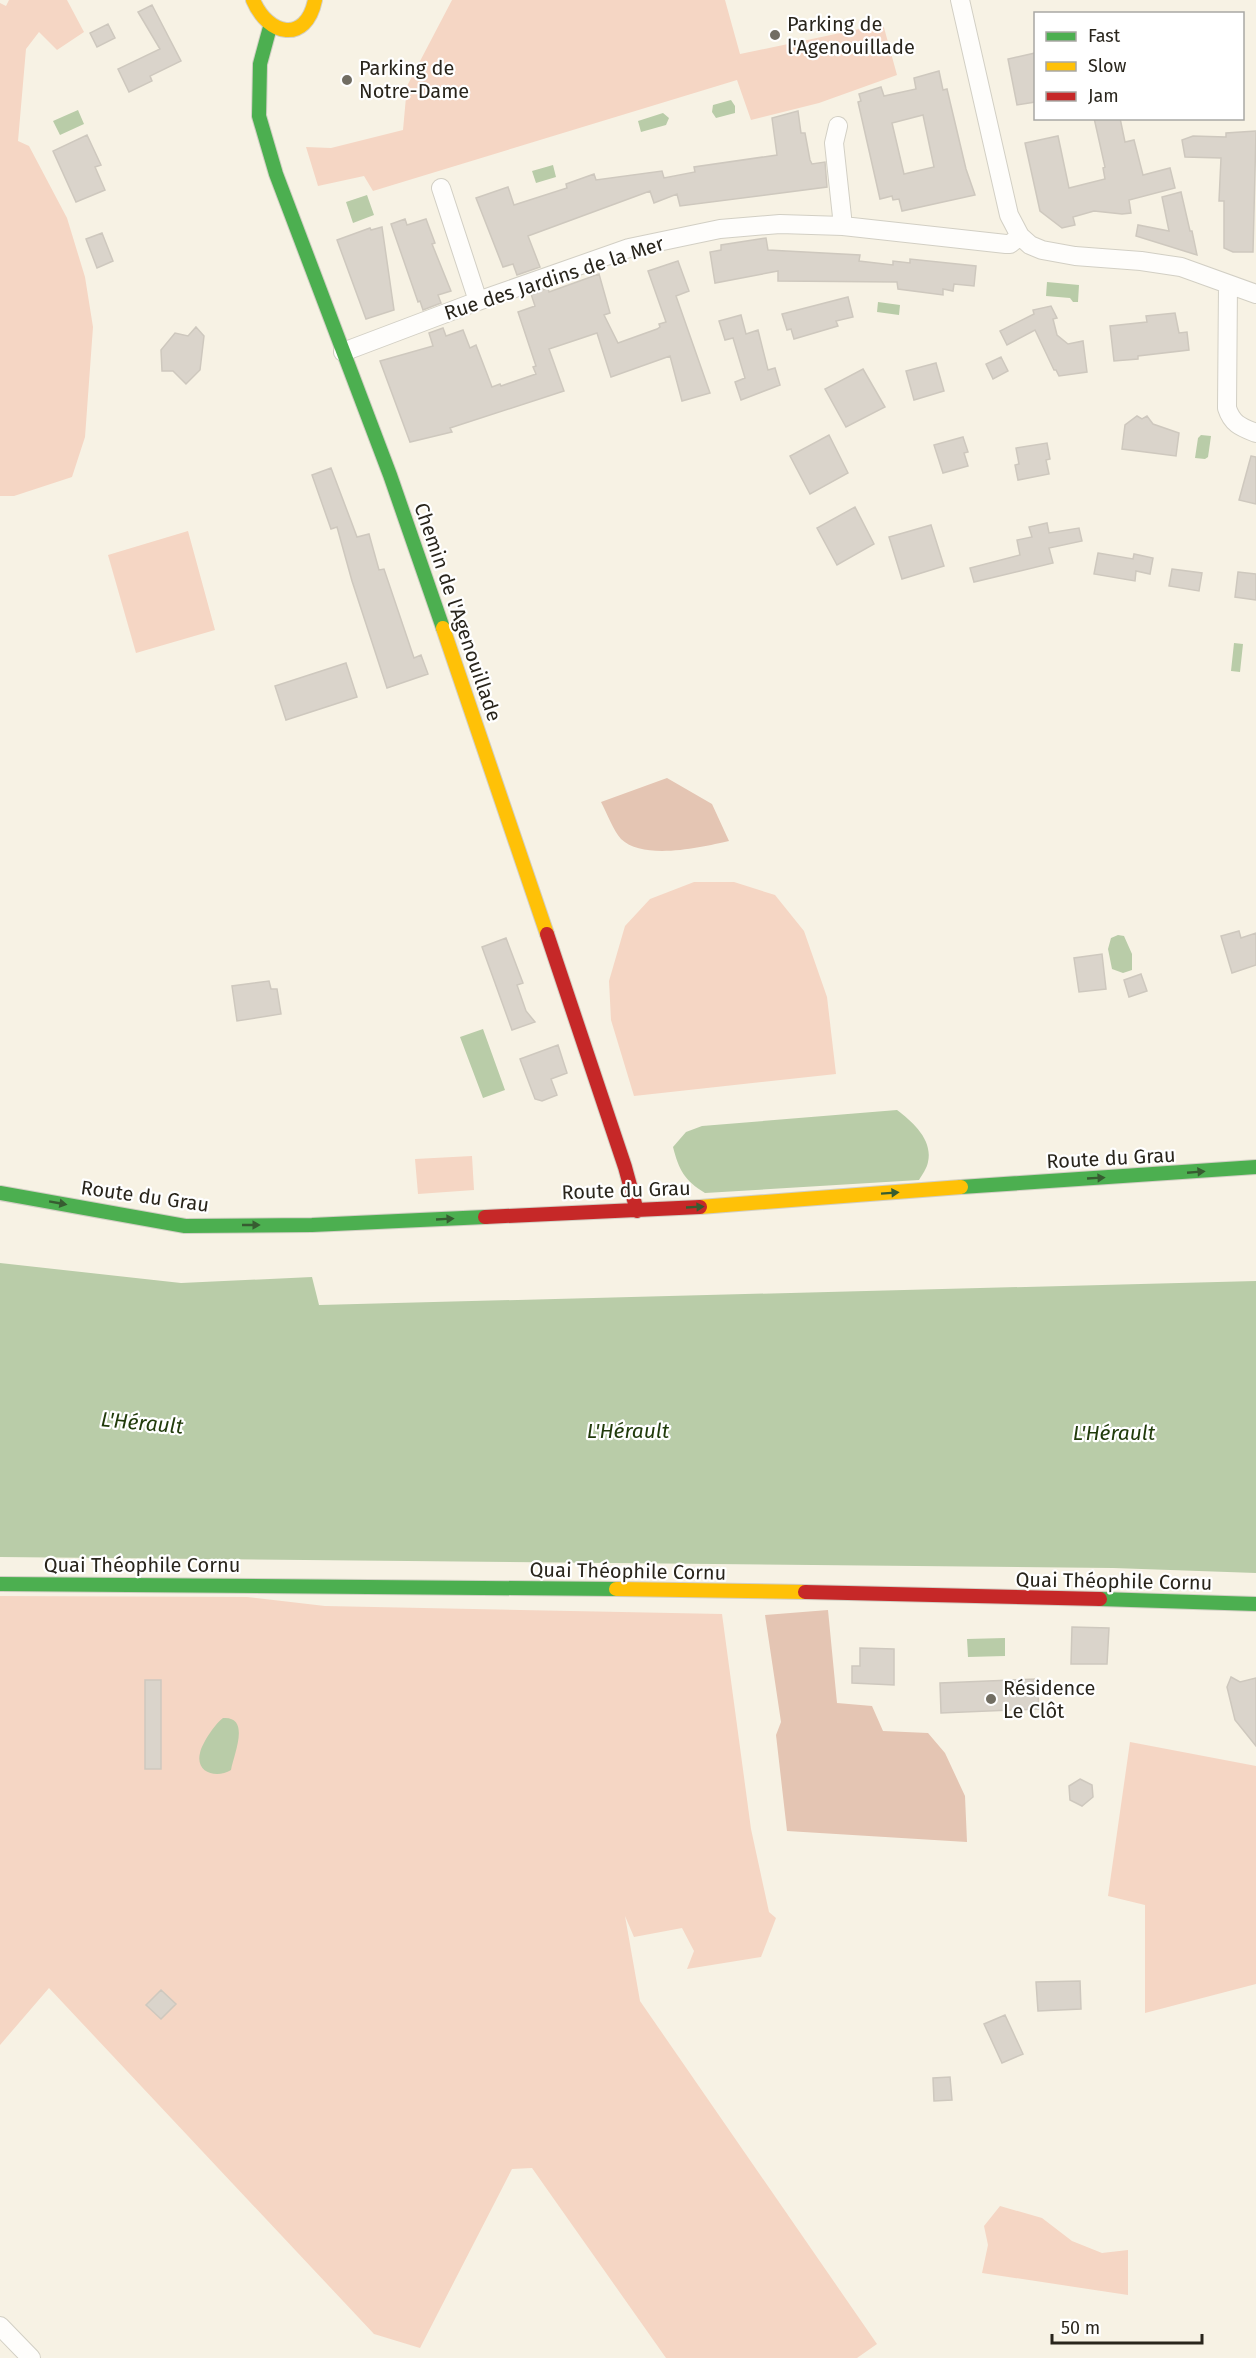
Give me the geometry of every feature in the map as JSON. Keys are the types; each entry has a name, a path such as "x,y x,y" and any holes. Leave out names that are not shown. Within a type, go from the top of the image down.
{"street":[{"path":"253,0 259,16 270,27 282,30 302,25 310,17 315,0"},
{"path":"960,0 1009,215 1020,236 1042,250 1075,256 1141,261 1181,267 1256,294"},
{"name":"Chemin de l'Agenouillade","path":"270,27 260,64 259,116 276,174 390,475 470,706 621,1156 637,1211"},
{"path":"838,126 834,143 843,226"},
{"path":"441,188 478,301"},
{"name":"Rue des Jardins de la Mer","path":"343,352 629,248 720,230 780,224 843,226 1006,244 1010,244 1020,236"},
{"path":"1228,284 1227,408 1231,420 1240,427 1256,433"},
{"name":"Route du Grau","path":"0,1193 186,1226 312,1225 562,1212 637,1211 1256,1167"},
{"name":"Quai Théophile Cornu","path":"0,1584 211,1584 886,1594 1256,1604"},
{"path":"0,2326 31,2358"}],"shaded area":[{"path":"9,0 67,0 84,32 57,50 39,32 26,49 18,141 29,146 67,218 85,277 93,327 85,437 72,477 14,496 0,496 0,3 6,6"},
{"path":"452,0 725,0 740,54 883,24 897,75 819,103 751,120 737,80 373,191 364,176 318,186 306,147 331,148 403,130 407,86"},
{"path":"188,531 215,630 136,653 108,555"},
{"path":"667,778 712,804 729,841 689,849 658,851 631,846 621,839 601,802"},
{"path":"694,882 734,882 775,895 804,931 827,997 836,1074 634,1096 611,1020 609,981 625,926 650,899"},
{"path":"472,1156 474,1190 418,1194 415,1159"},
{"path":"0,1596 247,1597 325,1606 722,1614 751,1829 769,1912 776,1918 761,1957 687,1969 694,1951 682,1928 634,1937 625,1916 640,2001 877,2344 857,2358 666,2358 532,2168 512,2169 420,2348 374,2334 49,1988 0,2045"},
{"path":"828,1610 837,1703 872,1706 883,1731 928,1733 945,1753 965,1796 967,1842 787,1831 776,1735 781,1722 765,1615"},
{"path":"1130,1742 1256,1766 1256,1984 1145,2013 1145,1905 1108,1896"},
{"path":"1000,2206 1042,2218 1072,2241 1102,2253 1128,2250 1128,2295 982,2273 988,2245 984,2226"}],"water":[{"path":"731,100 735,106 735,113 716,118 712,112 713,105"},
{"path":"78,110 84,124 60,135 53,121"},
{"path":"663,113 669,118 666,125 641,132 638,121"},
{"path":"553,165 556,177 536,183 532,171"},
{"path":"367,195 374,215 353,223 346,202"},
{"path":"1047,282 1079,285 1078,302 1073,302 1070,298 1046,296"},
{"path":"878,302 900,305 899,315 877,312"},
{"path":"1201,435 1211,436 1208,457 1205,459 1195,458 1198,438"},
{"path":"1234,643 1243,644 1240,672 1231,671"},
{"path":"1118,935 1124,936 1132,954 1132,970 1123,973 1112,969 1108,949 1111,938"},
{"path":"483,1029 505,1090 483,1098 460,1037"},
{"path":"897,1110 915,1126 928,1146 927,1164 919,1180 705,1193 683,1174 673,1147 686,1132 702,1126"},
{"name":"L'Hérault","path":"0,1263 181,1283 312,1277 319,1305 1256,1281 1256,1573 1113,1568 0,1557"},
{"path":"1005,1638 1005,1656 968,1657 967,1639"},
{"path":"223,1718 232,1719 236,1723 239,1737 231,1770 214,1774 204,1770 199,1760 200,1753 209,1734"}],"building":[{"path":"152,5 181,61 150,76 152,81 129,92 118,69 160,49 138,12"},
{"path":"108,24 115,38 97,47 90,33"},
{"path":"1034,53 1034,102 1017,105 1008,59"},
{"path":"939,71 943,90 947,89 966,169 975,195 902,211 899,199 893,200 892,196 880,199 858,102 861,101 859,94 881,87 884,96 916,89 914,78","holes":["923,115 934,167 904,174 892,123"]},
{"path":"798,111 801,133 805,133 812,164 825,162 827,187 680,206 677,194 654,203 650,191 528,236 540,267 517,275 513,264 503,267 476,198 508,187 514,205 567,188 566,184 594,174 596,180 662,171 664,178 695,172 694,167 777,155 772,118"},
{"path":"1094,120 1120,120 1125,142 1134,140 1143,175 1170,168 1175,188 1129,200 1131,213 1094,211 1073,217 1075,225 1062,228 1040,211 1025,143 1058,136 1069,188 1105,179 1103,168 1105,167"},
{"path":"1256,131 1253,252 1233,252 1224,248 1224,201 1219,201 1221,158 1185,157 1182,140 1193,136 1226,137 1226,133"},
{"path":"87,135 101,165 95,167 105,190 76,202 53,151"},
{"path":"1181,192 1197,255 1136,236 1138,225 1169,231 1162,197"},
{"path":"405,219 407,225 426,219 435,243 432,244 451,291 438,295 441,303 423,310 420,301 418,302 391,224"},
{"path":"382,227 394,310 366,319 337,240 370,228 371,230"},
{"path":"102,233 113,261 97,268 86,239"},
{"path":"766,238 768,250 860,255 859,261 893,265 893,261 910,263 910,259 976,266 974,286 954,284 953,291 943,289 943,295 898,289 897,282 778,281 778,271 715,283 710,252 721,250 721,245"},
{"path":"678,261 689,291 676,296 710,393 682,401 670,356 611,377 597,333 549,349 564,391 450,428 452,432 410,442 380,361 433,346 429,333 443,328 446,336 463,330 470,348 476,345 492,387 500,384 501,386 536,374 533,367 536,366 518,312 535,306 531,294 548,288 549,292 599,274 610,313 604,315 618,343 657,329 660,327 659,324 666,322 648,271"},
{"path":"848,297 853,317 836,321 838,326 794,339 791,329 787,330 782,314"},
{"path":"1051,306 1057,318 1053,319 1057,335 1068,344 1083,341 1087,372 1059,376 1035,330 1007,345 1000,331 1034,314 1033,310"},
{"path":"1175,313 1179,333 1187,332 1189,350 1114,361 1110,326 1147,322 1146,316"},
{"path":"741,315 746,334 758,330 768,370 775,368 780,385 741,400 735,382 745,378 733,338 725,340 719,321"},
{"path":"196,327 204,336 200,370 186,384 173,371 162,371 161,350 175,333 188,336"},
{"path":"1001,357 1008,371 993,379 986,364"},
{"path":"936,363 944,391 914,400 906,371"},
{"path":"863,369 885,407 846,427 825,389"},
{"path":"1137,416 1142,419 1147,416 1153,424 1179,433 1176,456 1122,449 1125,425"},
{"path":"829,435 848,473 810,494 790,456"},
{"path":"963,437 968,452 964,453 968,466 943,473 934,445"},
{"path":"1047,443 1050,459 1046,460 1049,474 1018,480 1015,465 1019,464 1016,448"},
{"path":"1251,456 1256,457 1256,504 1239,500"},
{"path":"331,468 357,537 369,534 379,570 384,569 414,658 421,655 428,674 387,688 337,527 331,529 312,475"},
{"path":"855,507 874,544 837,565 817,528"},
{"path":"1047,523 1049,533 1079,528 1082,541 1049,548 1053,563 974,582 970,568 1020,555 1017,540 1032,537 1029,527"},
{"path":"931,525 944,566 902,579 889,537"},
{"path":"1098,553 1133,559 1134,554 1153,558 1150,574 1136,571 1135,581 1094,574"},
{"path":"1172,569 1202,573 1199,591 1169,586"},
{"path":"1238,572 1256,574 1256,600 1235,597"},
{"path":"346,663 357,697 286,720 275,686"},
{"path":"1239,931 1241,938 1256,933 1256,965 1232,973 1221,936"},
{"path":"506,938 523,983 517,985 526,1011 535,1022 512,1030 482,947"},
{"path":"1102,954 1106,989 1079,992 1074,958"},
{"path":"1141,974 1147,991 1129,997 1124,980"},
{"path":"269,981 271,989 277,989 281,1014 237,1021 232,986"},
{"path":"558,1045 567,1073 551,1079 557,1095 542,1101 535,1099 520,1059"},
{"path":"1072,1627 1109,1628 1107,1664 1071,1664"},
{"path":"860,1648 894,1649 894,1685 852,1683 852,1666 860,1666"},
{"path":"1231,1677 1240,1682 1256,1678 1256,1746 1235,1720 1227,1687"},
{"path":"1037,1679 1039,1709 941,1713 940,1683"},
{"path":"145,1680 161,1680 161,1769 145,1769"},
{"path":"1080,1779 1092,1785 1093,1797 1082,1806 1070,1800 1069,1786"},
{"path":"1080,1981 1081,2009 1038,2011 1036,1982"},
{"path":"161,1990 176,2004 161,2019 146,2005"},
{"path":"1005,2015 1023,2054 1002,2063 984,2024"},
{"path":"950,2077 952,2100 934,2101 933,2078"}],"traffic: fast":[{"path":"270,27 260,64 259,116 276,174 390,475 443,628"},
{"path":"961,1187 1256,1167"},
{"path":"0,1193 185,1226 312,1225 485,1217"},
{"path":"0,1584 616,1589"},
{"path":"1100,1599 1256,1604"}],"traffic: slow":[{"path":"253,0 268,21 286,30 295,29 304,24 315,0"},
{"path":"443,628 547,934"},
{"path":"700,1207 961,1187"},
{"path":"616,1589 805,1592"}],"traffic: jam":[{"path":"547,934 625,1167 637,1211"},
{"path":"485,1217 700,1207"},
{"path":"805,1592 1100,1599"}],"place":[{"name":"Parking de l'Agenouillade","path":"775,35"},
{"name":"Parking de Notre-Dame","path":"347,80"},
{"name":"Résidence Le Clôt","path":"991,1699"}]}
